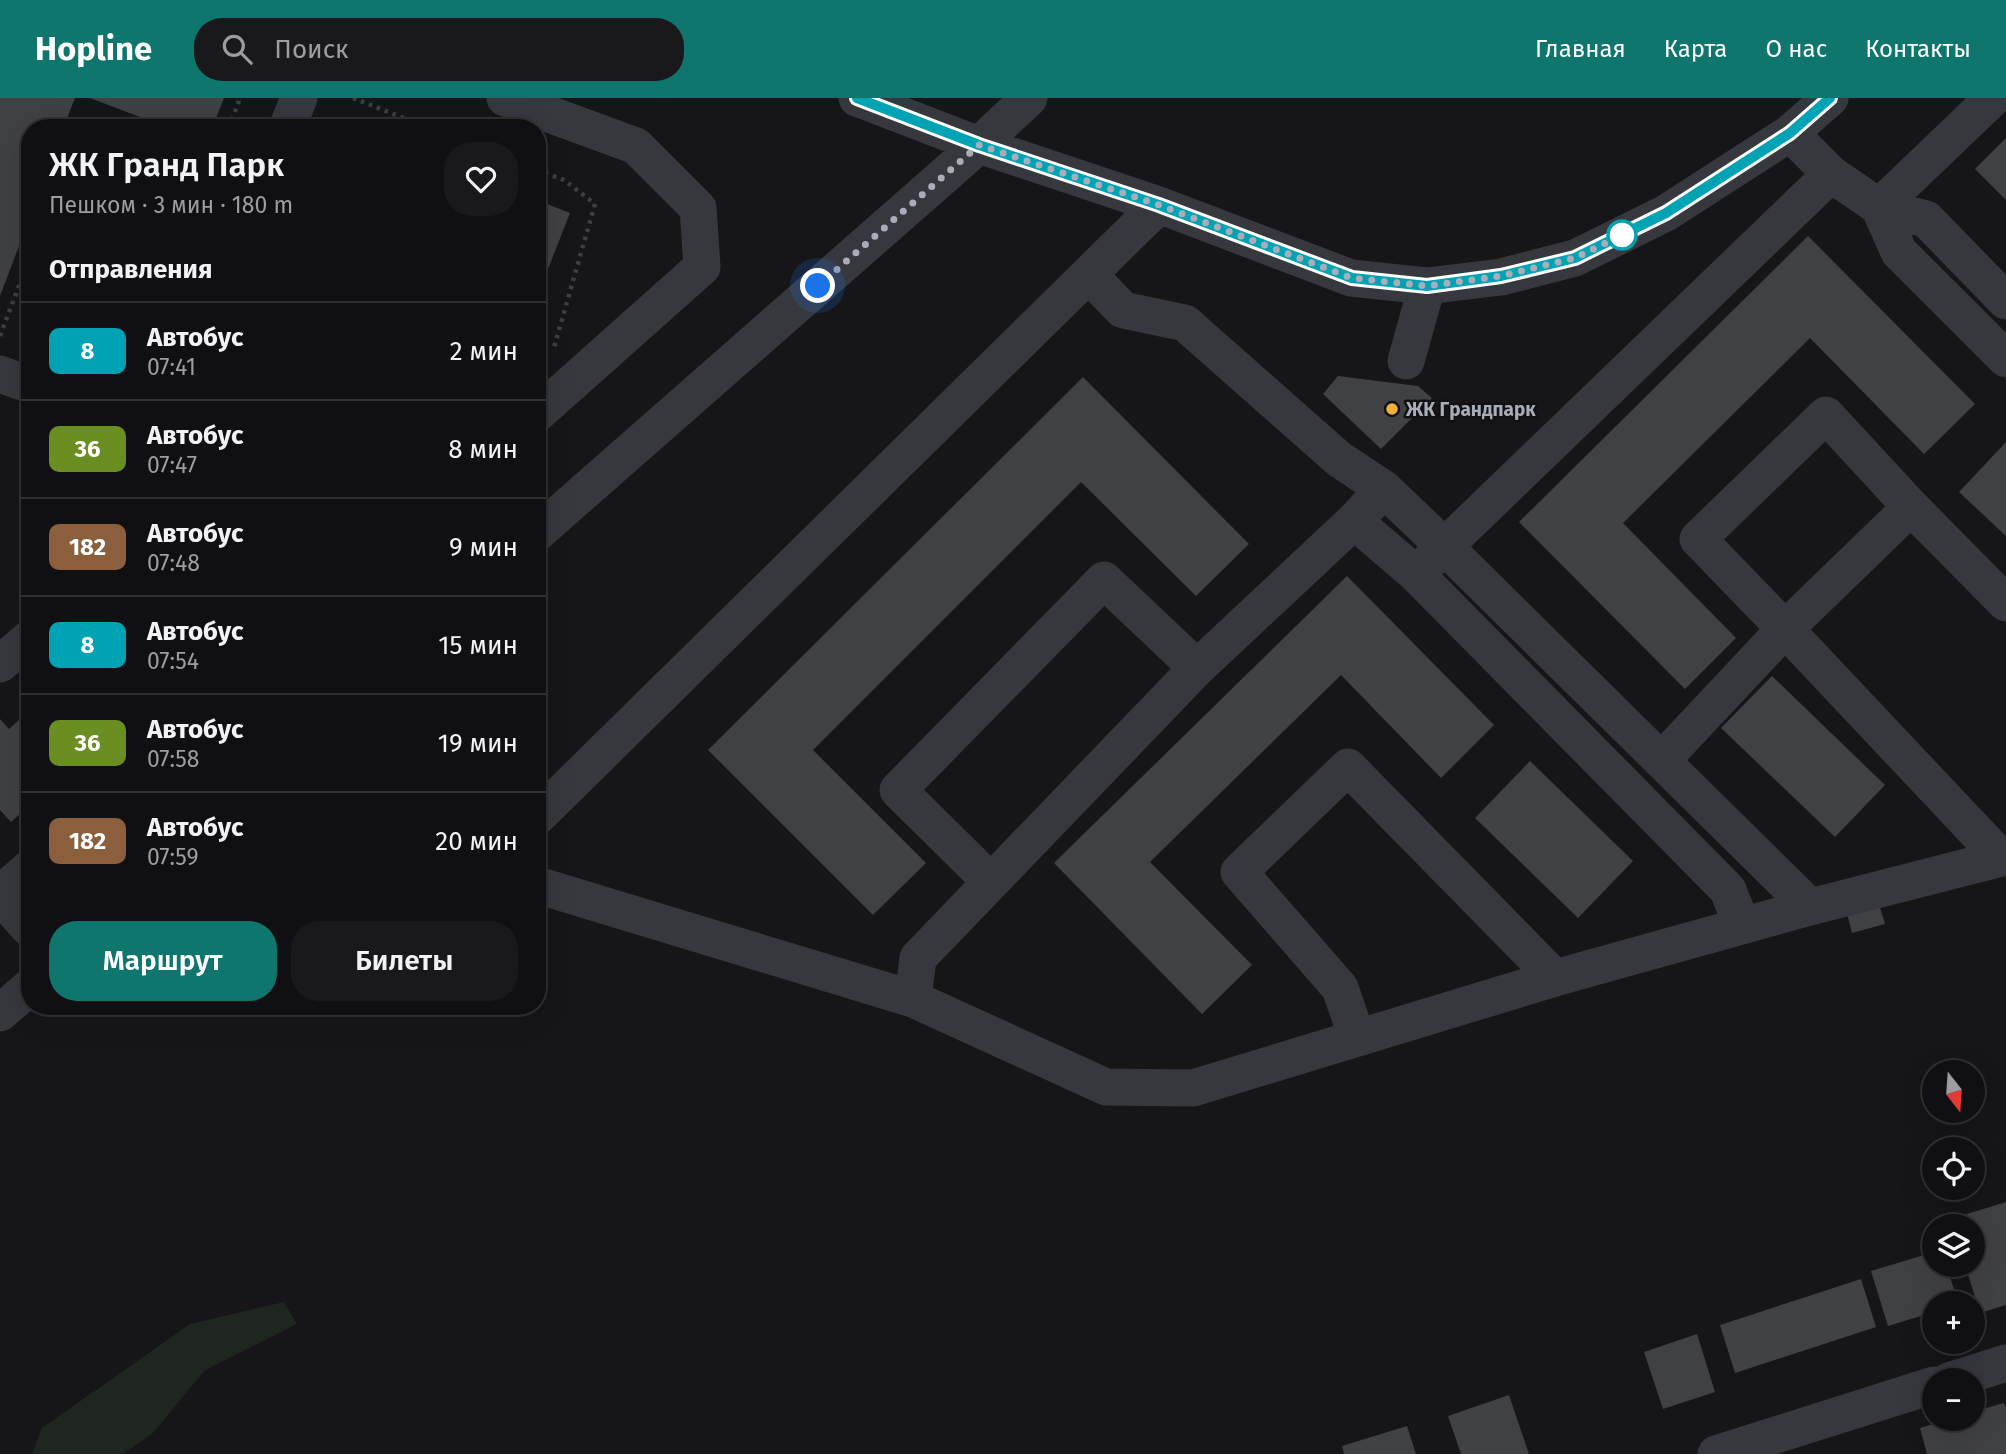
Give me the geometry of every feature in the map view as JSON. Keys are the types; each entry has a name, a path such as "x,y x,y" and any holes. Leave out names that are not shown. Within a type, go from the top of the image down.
{"street":[{"path":"291,119 299,98"},
{"path":"505,98 636,146 698,208 702,267 546,406"},
{"path":"857,98 979,145 1159,205 1352,278 1427,286 1501,276 1575,258 1666,213 1790,133 1830,98"},
{"path":"546,525 1029,98"},
{"path":"1879,207 1993,98"},
{"path":"1790,133 1831,174 1879,207 1926,219 2006,301"},
{"path":"1416,574 1831,174"},
{"path":"546,808 1159,205"},
{"path":"1879,207 1899,252 2006,359"},
{"path":"1089,275 1123,310 1185,323 1339,459 1384,489 1810,907"},
{"path":"1406,361 1427,286"},
{"path":"0,374 21,382"},
{"path":"546,888 913,999 1106,1087 1192,1088 1555,978 1810,907 2003,858 1698,539 1826,415 1911,507 2006,603"},
{"path":"913,999 918,958 1197,668 1354,521 1384,489"},
{"path":"1662,760 1785,629 1911,507"},
{"path":"1354,521 1416,574 1728,890 1742,926"},
{"path":"990,882 898,790 1104,580 1197,668"},
{"path":"0,664 21,646"},
{"path":"1357,1038 1340,988 1238,872 1348,767 1555,978"},
{"path":"21,876 0,895 21,919"},
{"path":"0,1013 21,995"},
{"path":"1985,1370 2006,1363"},
{"path":"1716,1454 1922,1389"}],"path":[{"path":"232,119 240,98"},
{"path":"353,98 406,119"},
{"path":"546,173 564,180 596,204 551,356"},
{"path":"0,336 21,281"}],"shaded area":[{"path":"284,1302 297,1324 205,1370 152,1434 123,1454 32,1454 42,1428 190,1324"}],"building":[{"path":"0,98 75,98 67,119 21,119 21,241 0,296"},
{"path":"90,98 224,98 216,119 145,119"},
{"path":"2006,138 2006,200 1975,169"},
{"path":"546,204 570,213 546,274"},
{"path":"1808,236 1975,404 1924,454 1810,338 1623,523 1736,638 1685,689 1519,522"},
{"path":"1338,376 1418,386 1432,398 1381,449 1323,394"},
{"path":"1083,377 1249,544 1196,596 1081,482 813,750 926,863 873,915 708,750"},
{"path":"2006,442 2006,536 1959,492"},
{"path":"1347,576 1494,725 1441,778 1341,675 1150,862 1252,965 1202,1014 1054,863"},
{"path":"1772,676 1885,785 1835,837 1721,728"},
{"path":"21,718 21,813 11,822 0,810 0,719 9,729"},
{"path":"1530,761 1633,861 1578,918 1475,818"},
{"path":"1879,904 1885,924 1852,933 1847,913"},
{"path":"2006,1202 2006,1305 1985,1311 1985,1291 1973,1291 1969,1277 1985,1277 1985,1214 1967,1214"},
{"path":"1922,1256 1922,1277 1950,1277 1955,1291 1922,1291 1922,1316 1888,1326 1871,1271"},
{"path":"1861,1279 1876,1327 1735,1373 1720,1325"},
{"path":"1697,1334 1715,1392 1663,1409 1644,1352"},
{"path":"1509,1395 1529,1454 1461,1454 1448,1416"},
{"path":"2004,1403 2006,1454 1927,1454 1920,1428 1922,1431 1985,1431 1985,1408"},
{"path":"1407,1426 1416,1454 1344,1454 1342,1446"}],"bus line":[{"name":"8","path":"857,98 979,145 1159,205 1352,278 1427,286 1501,276 1575,258 1666,213 1790,133 1830,98"}],"place":[{"name":"ЖК Грандпарк","path":"1392,409"}],"route":[{"path":"818,286 979,145 1159,205 1352,278 1427,286 1501,276 1575,258 1622,235"}]}
